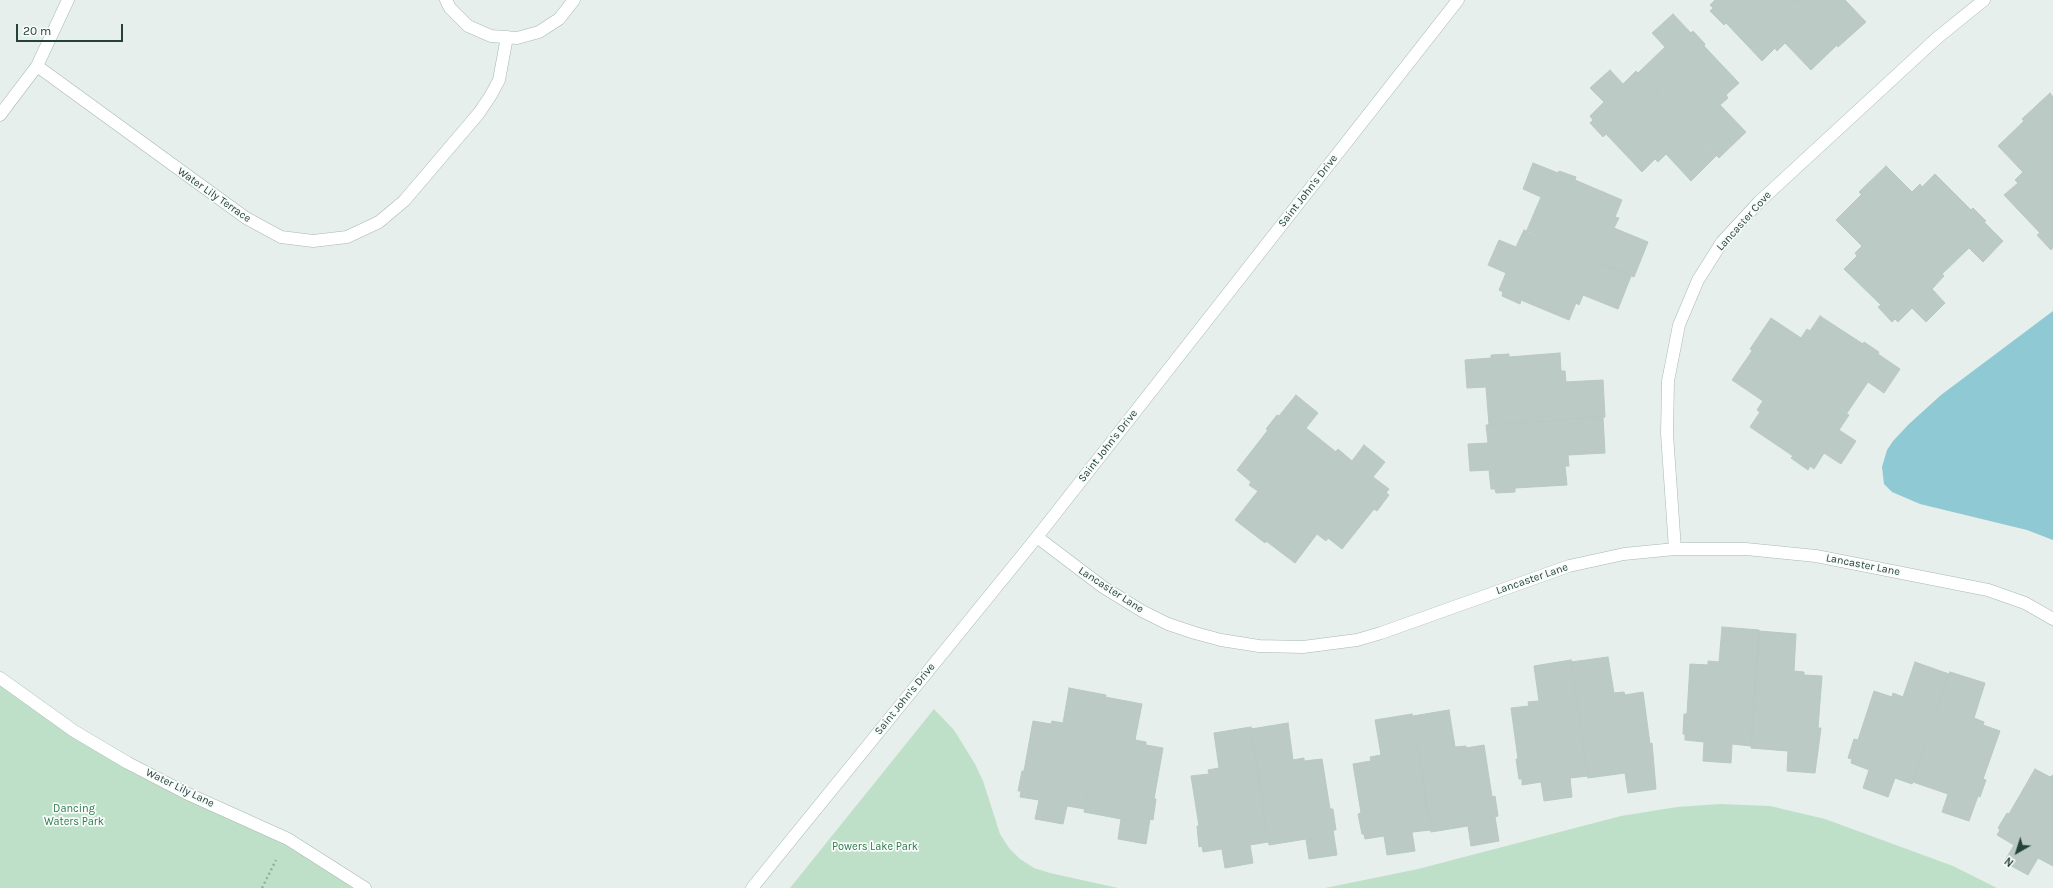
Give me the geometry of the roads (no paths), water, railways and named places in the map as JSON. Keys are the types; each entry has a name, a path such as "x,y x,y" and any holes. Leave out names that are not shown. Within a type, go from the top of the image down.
{"street":[{"path":"0,116 36,66 68,0"},
{"path":"446,0 450,8 468,26 492,36 517,38 539,32 559,19 574,0"},
{"name":"Saint John's Drive","path":"752,888 1037,537 1458,0"},
{"name":"Lancaster Cove","path":"1675,549 1667,434 1668,381 1679,325 1698,280 1722,242 1759,202 1937,38 1984,0"},
{"name":"Water Lily Terrace","path":"36,66 246,218 281,237 313,241 347,237 379,222 404,201 479,113 491,95 499,80 507,37"},
{"name":"Lancaster Lane","path":"1037,537 1115,595 1156,618 1183,629 1214,638 1275,647 1316,646 1357,640 1382,633 1562,568 1624,554 1675,549 1752,549 1816,556 1988,590 2025,603 2053,619"},
{"name":"Water Lily Lane","path":"0,678 74,731 128,763 186,793 288,839 366,888"}],"water":[{"path":"2053,311 2053,540 2027,530 1920,504 1892,492 1884,484 1882,467 1887,450 1893,441 1909,424 1941,395"}],"park label":[{"name":"Dancing Waters Park","path":"74,815"},
{"name":"Powers Lake Park","path":"875,847"}]}
